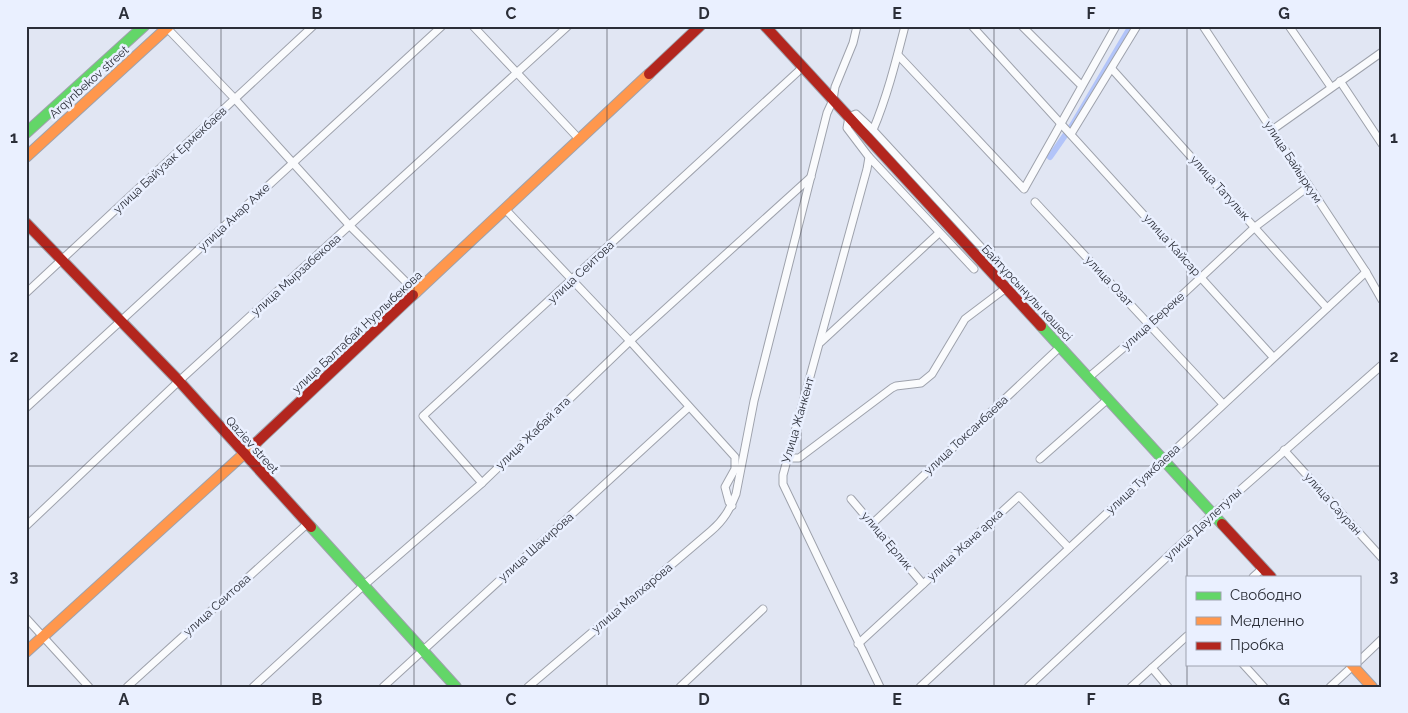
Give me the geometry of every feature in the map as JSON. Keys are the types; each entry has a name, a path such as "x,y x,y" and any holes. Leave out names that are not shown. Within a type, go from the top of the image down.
{"street":[{"name":"улица Байузак Ермекбаев","path":"26,293 62,262 313,26"},
{"name":"улица Анар Аже","path":"26,408 442,26"},
{"path":"473,26 580,140"},
{"name":"улица Мырзабекова","path":"26,526 178,381 568,26"},
{"name":"улица Балтабай Нурлыбекова","path":"26,652 244,454 700,26"},
{"name":"Байтұрсынұлы көшесі","path":"765,26 1270,576"},
{"path":"732,506 754,401 827,113 833,100 835,87 853,43 857,26"},
{"path":"873,130 880,114 905,26"},
{"path":"972,26 1061,124"},
{"path":"1022,26 1081,85"},
{"path":"898,55 1024,189 1116,26"},
{"path":"1071,134 1137,26"},
{"name":"улица Байыркум","path":"1203,26 1366,272 1382,300"},
{"path":"1289,26 1331,87"},
{"name":"Arqynbekov street","path":"26,133 142,27"},
{"path":"168,27 350,226 417,293"},
{"name":"Arqynbekov street","path":"26,157 168,27"},
{"path":"1272,130 1382,52"},
{"name":"улица Сеитова","path":"482,483 423,416 803,67"},
{"name":"улица Татулык","path":"1112,69 1327,308"},
{"path":"1340,81 1382,144"},
{"path":"974,269 869,157 847,128 849,117 856,114 873,130 981,247"},
{"name":"улица Кайсар","path":"1061,124 1273,357"},
{"name":"Улица Жанкент","path":"869,157 783,475 784,484 858,644 880,687"},
{"name":"улица Жабай ата","path":"253,687 363,586 482,483 630,341 812,177"},
{"name":"улица Береке","path":"1088,378 1150,325 1255,227 1309,186"},
{"name":"улица Озат","path":"1035,202 1223,404"},
{"path":"506,210 630,341 735,457 735,469 725,487 732,506"},
{"name":"Qaziev street","path":"26,223 178,381 456,687"},
{"path":"820,342 939,232"},
{"name":"улица Туякбаева","path":"920,687 1366,272"},
{"path":"787,458 799,458 892,388 925,382 932,374 965,319 1006,288"},
{"name":"улица Токсанбаева","path":"872,524 1060,347"},
{"name":"улица Даулетулы","path":"1028,687 1284,450 1382,365"},
{"path":"1040,459 1108,400"},
{"name":"улица Шакирова","path":"383,687 689,407"},
{"name":"улица Сауран","path":"1284,450 1382,558"},
{"name":"улица Жана арка","path":"858,644 1019,496 1069,548"},
{"name":"улица Ерлик","path":"851,499 923,584"},
{"name":"улица Малхарова","path":"528,687 711,531 723,520 732,506"},
{"name":"улица Сеитова","path":"127,687 307,524"},
{"path":"1253,576 1263,568"},
{"path":"680,687 763,609"},
{"path":"26,618 89,687"},
{"path":"1131,687 1186,637"},
{"path":"1360,659 1382,639"},
{"path":"1245,666 1264,687"},
{"path":"1330,687 1353,666"},
{"path":"1356,666 1372,687"},
{"path":"1152,668 1168,687"}],"waterway":[{"path":"1050,157 1073,124 1131,26"}],"traffic: fast":[{"path":"26,133 144,26"},
{"path":"1041,326 1222,524"},
{"path":"311,527 456,687"}],"traffic: slow":[{"path":"26,157 169,26"},
{"path":"413,295 649,74"},
{"path":"26,652 257,442"},
{"path":"1353,666 1372,687"}],"traffic: jam":[{"path":"649,74 700,26"},
{"path":"765,26 1041,326"},
{"path":"26,223 179,381 311,527"},
{"path":"257,442 413,295"},
{"path":"1222,524 1270,576"}]}
